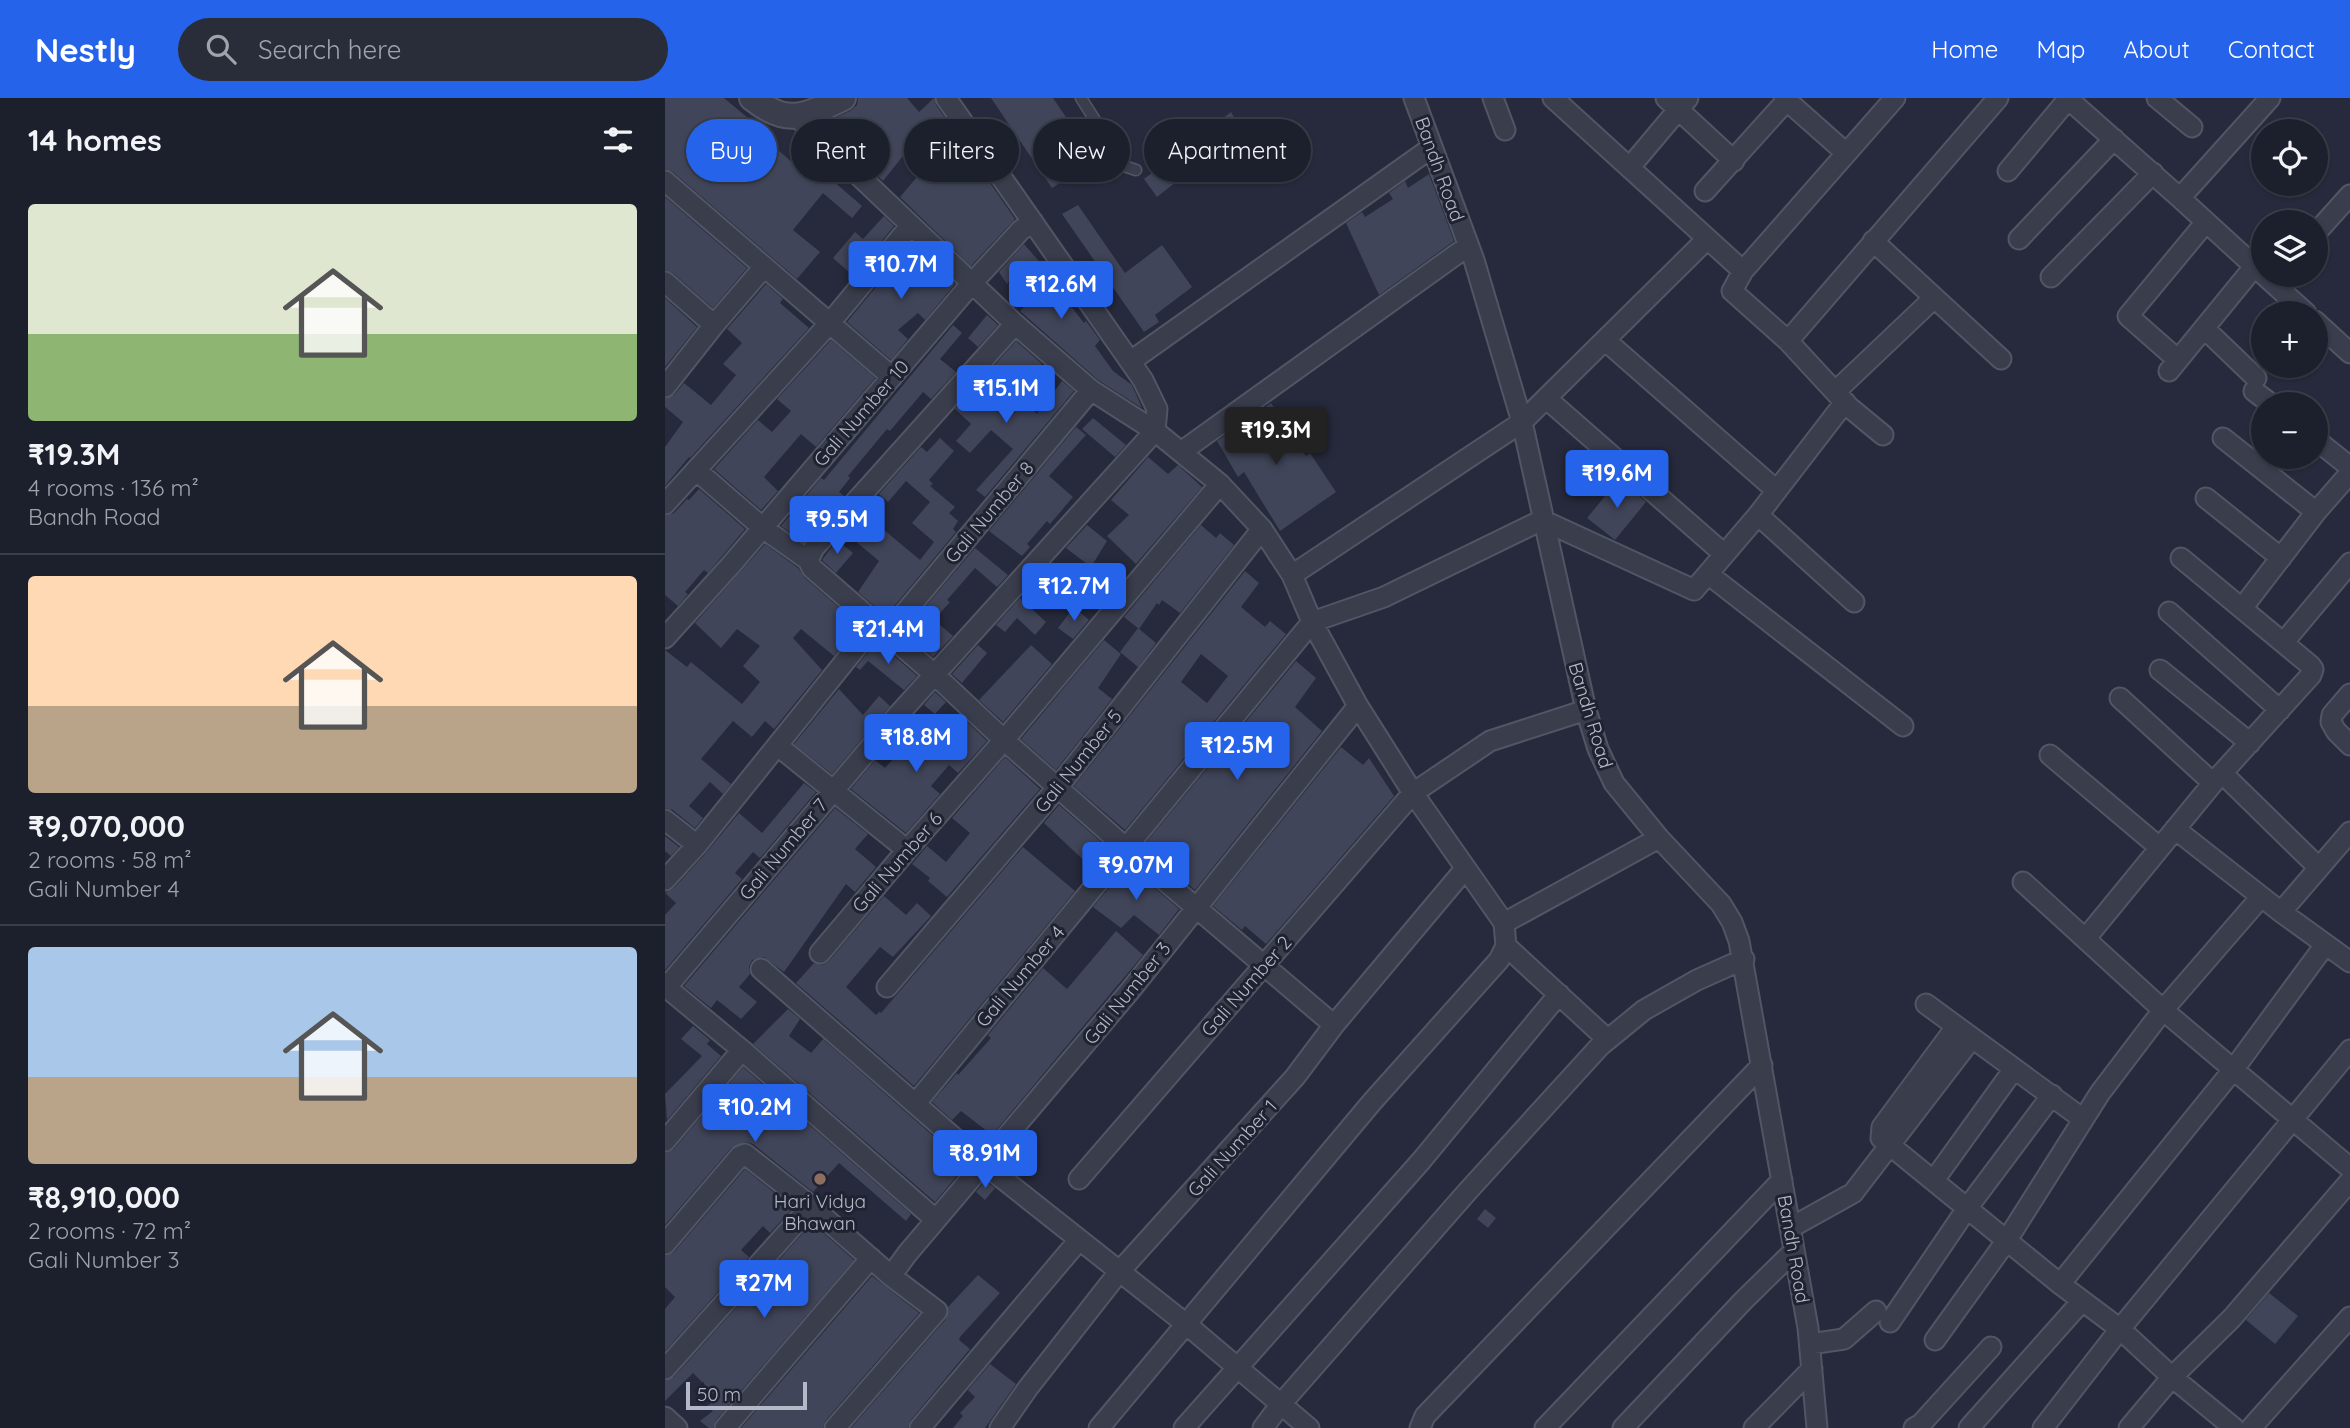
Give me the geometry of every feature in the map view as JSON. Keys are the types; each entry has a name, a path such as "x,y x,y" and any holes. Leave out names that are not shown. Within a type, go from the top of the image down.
{"street":[{"path":"752,98 768,111 781,116 843,98"},
{"path":"946,98 1131,362 1157,409 1156,431"},
{"name":"Bandh Road","path":"1414,98 1486,297 1522,422 1586,710 1598,749 1614,783 1659,838 1727,912 1744,959 1809,1344 1817,1428"},
{"path":"1493,98 1505,131"},
{"path":"1553,98 1743,271"},
{"path":"1883,435 1841,397 1788,341 1733,293 1733,286 1743,271 1895,98"},
{"path":"1788,341 1998,98"},
{"path":"2008,171 2068,98 2251,261"},
{"path":"2157,98 2192,127"},
{"path":"2180,198 2270,98"},
{"path":"1705,191 1786,99 1846,153"},
{"path":"1630,167 1678,102 1734,161"},
{"path":"806,108 911,225 1016,324 1091,390 1156,431 1220,484 1262,529 1292,575 1312,622 1358,706 1413,793 1504,923 1506,946 1499,960 1379,1094 1099,1428"},
{"path":"2019,239 2114,139"},
{"path":"1131,362 1431,148"},
{"path":"2050,277 2153,173"},
{"path":"665,181 892,377"},
{"path":"2328,220 2350,195"},
{"name":"Gali Number 10","path":"665,638 763,528 973,282 1021,230 1033,222"},
{"path":"2206,222 2127,316 2173,365 2204,328 2251,287"},
{"path":"665,504 829,324 911,225"},
{"path":"1292,575 1522,422 1707,239"},
{"path":"1873,241 2001,359"},
{"path":"1181,452 1468,246"},
{"path":"665,387 764,267"},
{"path":"665,282 714,325"},
{"path":"2279,287 2294,301"},
{"path":"1312,622 1384,597 1542,520 1693,591 1758,515 1841,397 1934,298"},
{"path":"808,560 814,548 1016,324"},
{"path":"2204,328 2261,392"},
{"path":"2328,333 2350,353"},
{"path":"1606,341 1776,490"},
{"name":"Gali Number 8","path":"665,880 697,845 778,746 787,731 881,629 1091,390"},
{"path":"1547,399 1724,554"},
{"name":"Gali Number 7","path":"666,988 832,790 1156,431"},
{"path":"2223,438 2316,512"},
{"path":"2328,449 2350,467"},
{"path":"696,470 763,528 808,560 812,568 935,675 1004,740 1334,1026"},
{"path":"2243,607 2316,512 2350,473"},
{"name":"Gali Number 6","path":"820,953 1220,484"},
{"path":"2206,498 2281,558"},
{"path":"1758,515 1854,602"},
{"name":"Gali Number 5","path":"887,987 1058,787 1262,529"},
{"path":"2086,939 2218,778 2309,680 2313,669 2243,607 2181,558"},
{"path":"2284,642 2350,563"},
{"path":"1708,574 1903,726"},
{"path":"2169,612 2280,710"},
{"name":"Gali Number 4","path":"916,1103 1312,622"},
{"path":"2160,670 2250,743"},
{"path":"2350,694 2332,715 2330,722 2350,745"},
{"path":"2120,698 2218,778 2318,867"},
{"name":"Gali Number 3","path":"891,1276 1129,992 1358,706"},
{"name":"Gali Number 2","path":"1079,1179 1413,793 1490,741 1586,710"},
{"path":"778,746 907,850"},
{"path":"2050,755 2159,847"},
{"path":"665,820 697,845"},
{"path":"2175,829 2261,897 2350,962"},
{"path":"2281,912 2350,832"},
{"path":"1504,923 1659,838"},
{"name":"Gali Number 1","path":"1000,1428 1119,1272 1295,1077 1465,869"},
{"path":"2023,882 2164,1010 2350,1168"},
{"path":"1935,1340 2007,1240 2065,1152 2083,1119 2164,1010 2261,897"},
{"path":"2060,1284 2233,1070 2325,945"},
{"path":"1506,946 1607,1039"},
{"path":"1263,1428 1467,1192 1607,1039 1644,1010 1744,959"},
{"path":"761,969 984,1164 1187,1324 1309,1428"},
{"path":"666,988 742,1050 936,1220"},
{"path":"1184,1428 1421,1161 1559,994"},
{"path":"1926,1004 2083,1119"},
{"path":"1956,1027 1880,1130 1880,1136 2060,1284 2120,1329 2172,1377 2237,1428 2350,1317"},
{"path":"1790,1228 1853,1193 1972,1038"},
{"path":"665,1140 742,1050"},
{"path":"2043,1428 2120,1329 2350,1050"},
{"path":"1420,1428 1425,1416 1762,1065"},
{"path":"1934,1180 2014,1069"},
{"path":"1809,1344 1844,1339 1883,1316 2052,1095"},
{"path":"665,1244 742,1155 747,1155 811,1206 891,1276 937,1311 835,1428"},
{"path":"1545,1428 1782,1180"},
{"path":"2129,1428 2172,1377 2232,1318 2350,1181"},
{"path":"665,1369 811,1206"},
{"path":"920,1428 1079,1240"},
{"path":"1623,1428 1794,1251"},
{"path":"725,1428 871,1258"},
{"path":"1969,1428 2082,1301"},
{"path":"1920,1427 1991,1347"},
{"path":"1754,1428 1812,1369"},
{"path":"665,1417 677,1428"}],"lane":[{"path":"1081,98 1124,166 1136,170"}],"building":[{"path":"665,98 724,98 749,119 686,119 686,182 777,182 777,149 791,161 791,182 834,182 862,206 852,218 823,193 793,230 820,252 797,279 673,172 665,169"},
{"path":"858,98 907,98 919,112 934,98 946,119 904,119 904,155 890,172 890,119 833,119 857,105"},
{"path":"991,98 1053,98 1067,119 1033,119 1033,160 1019,139 1019,119 1005,119"},
{"path":"1231,112 1235,119 1222,119"},
{"path":"1429,174 1454,241 1379,295 1346,223 1362,212 1365,217 1393,199 1389,193 1405,181 1408,188"},
{"path":"913,182 989,182 1015,219 971,266 900,197"},
{"path":"1048,182 1061,182 1052,188"},
{"path":"1146,182 1176,182 1157,197"},
{"path":"665,197 747,268 713,308 673,273 665,270"},
{"path":"1078,205 1125,273 1162,245 1192,287 1155,315 1159,322 1144,332 1062,214"},
{"path":"884,216 894,226 861,266 851,274 833,258 855,232 863,239"},
{"path":"912,243 955,284 925,320 918,313 898,330 908,339 891,360 847,322"},
{"path":"1024,244 1051,275 1041,286 1059,309 1067,301 1084,323 1086,321 1100,340 1095,346 1113,371 1132,385 1142,408 1098,380 1020,311 1026,305 999,272"},
{"path":"766,284 783,299 780,303 809,328 665,486 665,447 683,422 665,407 665,399 674,395 684,383 711,405 736,375 723,364 742,343 727,329"},
{"path":"665,298 697,327 665,367"},
{"path":"987,315 998,325 978,347 968,338"},
{"path":"953,325 962,333 940,359 956,372 931,399 923,392 890,431 887,429 848,476 850,478 839,492 844,496 804,542 781,526 821,478 824,480"},
{"path":"831,340 875,378 816,447 801,434 764,477 778,491 761,510 714,469 758,420 772,432 791,411 777,399"},
{"path":"1016,341 1042,364 1037,370 1033,367 1020,382 1007,371 994,386 984,377"},
{"path":"1062,381 1074,391 985,497 976,490 1013,449 991,430 970,453 956,441 971,424 955,409 965,398 970,401 985,384 1013,409 1021,400 1037,414"},
{"path":"1271,403 1306,456 1310,453 1336,492 1280,531 1244,472 1238,477 1217,441"},
{"path":"1093,418 1126,445 1115,457 1082,429"},
{"path":"1076,427 1086,435 1049,476 1073,497 1050,524 1047,521 1027,544 1030,547 1022,556 989,531"},
{"path":"940,438 954,451 929,480 933,484 930,486 955,507 949,513 958,521 953,529 956,532 886,616 858,592 879,561 854,540 871,519 920,560 934,542 912,523 930,502 906,481 888,502 879,494 921,447 927,452"},
{"path":"1148,457 1168,474 1178,465 1202,487 1136,564 1107,536 1129,515 1111,500"},
{"path":"1619,479 1646,502 1615,540 1587,518"},
{"path":"699,489 745,529 708,573 704,570 685,592 688,594 678,606 665,595 665,516 674,513"},
{"path":"1087,525 1107,541 1091,567 1066,548"},
{"path":"1201,525 1216,538 1220,533 1234,545 1180,613 1162,600 1139,629 1124,617"},
{"path":"837,540 853,553 836,573 822,560"},
{"path":"765,544 798,568 804,577 859,625 834,656 801,629 793,638 822,670 774,729 765,721 752,737 733,721 701,759 731,784 723,794 710,782 689,806 703,818 695,828 673,810 665,808 665,650 687,667 691,662 742,704 760,682 743,666 760,646 737,629 721,648 695,623"},
{"path":"975,548 1008,575 997,587 975,568 947,600 950,602 934,620 953,636 933,657 904,632"},
{"path":"1245,571 1259,583 1241,607 1265,627 1270,621 1286,634 1125,830 1074,786","holes":["1201,654 1228,676 1207,703 1181,682"]},
{"path":"1020,598 1046,622 1035,635 1017,618 1005,632 996,625"},
{"path":"1074,607 1089,620 1073,639 1058,628"},
{"path":"1138,628 1156,643 1138,667 1120,652"},
{"path":"1104,640 1121,654 1098,688 1112,699 1056,770 1021,739"},
{"path":"877,641 917,676 904,690 868,661 860,670 856,667"},
{"path":"978,645 987,653 962,683 952,674"},
{"path":"1031,645 1052,664 1003,722 979,700"},
{"path":"1296,661 1316,678 1295,707 1322,731 1195,890 1143,846"},
{"path":"839,689 863,715 879,696 890,706 832,774 794,744"},
{"path":"935,692 946,702 935,714 924,705"},
{"path":"962,717 987,741 958,773 949,765 931,786 940,794 906,833 851,789 875,760 885,768 903,748 893,740 908,722 920,732 906,748 918,760"},
{"path":"1341,747 1363,765 1369,758 1394,796 1266,944 1245,926 1242,930 1213,906"},
{"path":"1005,757 1040,789 947,897 928,881 930,878 912,864 927,846 946,862 970,833 952,818"},
{"path":"804,783 816,792 760,858 753,852 735,873 742,879 665,970 665,915 676,903 665,893 674,888 739,813 762,833"},
{"path":"1059,805 1109,849 1093,869 1044,823"},
{"path":"835,808 868,834 855,849 876,867 855,892 846,884 784,972 764,957 752,960 750,974 739,987 757,1002 741,1019 717,1000 711,1008 684,986"},
{"path":"665,836 679,847 671,856 665,851"},
{"path":"1023,847 1075,891 914,1086 796,983 814,963 823,965 829,961 884,896 906,915 917,903 931,916 893,957 880,947 846,987 876,1015 881,1013"},
{"path":"1128,865 1179,909 1159,935 1134,915 1121,928 1093,907"},
{"path":"1116,931 1143,955 992,1135 961,1111 952,1120 932,1102 991,1038 988,1035 1043,968 1067,989"},
{"path":"788,1009 800,1019 789,1036 811,1053 823,1039 966,1165 935,1202 753,1044"},
{"path":"693,1026 710,1040 707,1044 721,1056 667,1120 665,1094 702,1056 681,1039"},
{"path":"743,1067 911,1214 906,1221 839,1163 813,1192 753,1144 746,1142 731,1148 665,1225 665,1153 674,1149"},
{"path":"745,1169 793,1208 770,1233 763,1226 741,1250 749,1257 665,1351 665,1309 675,1297 665,1287 665,1256 674,1252"},
{"path":"985,1181 995,1188 985,1200 976,1192"},
{"path":"1485,1209 1496,1218 1488,1228 1477,1219"},
{"path":"812,1223 854,1260 716,1420 713,1428 700,1421 713,1411 707,1406 718,1398 693,1373 665,1401 665,1381 674,1377"},
{"path":"978,1275 1000,1293 960,1337 959,1340 970,1349 911,1420 908,1428 851,1428 946,1319 948,1307"},
{"path":"872,1276 919,1313 826,1420 823,1428 741,1428"},
{"path":"2269,1293 2298,1316 2275,1344 2246,1320"},
{"path":"990,1364 1016,1384 985,1428 953,1428 963,1416 960,1413 975,1397 968,1390"}],"place":[{"name":"Hari Vidya Bhawan","path":"820,1179"}]}
